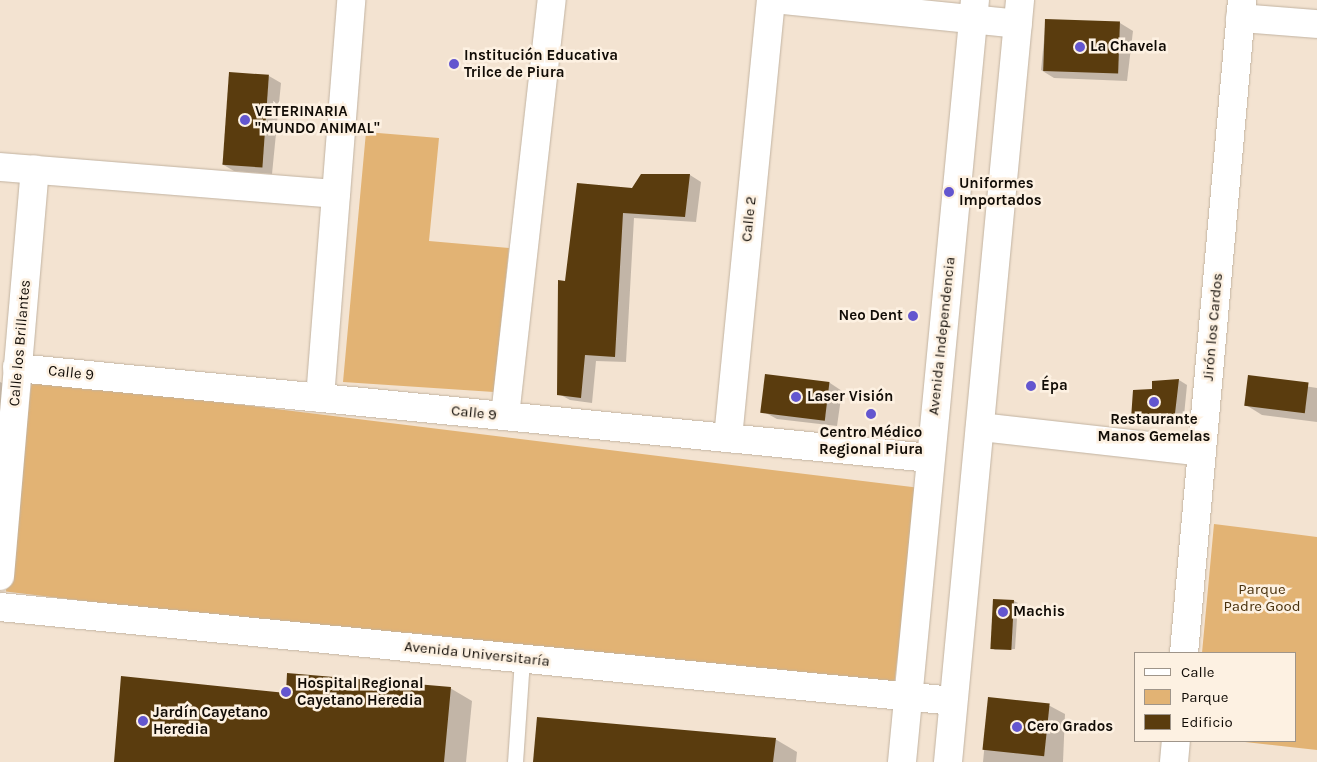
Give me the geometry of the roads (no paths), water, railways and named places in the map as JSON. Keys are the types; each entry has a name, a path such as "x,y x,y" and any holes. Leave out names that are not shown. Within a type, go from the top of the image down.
{"street":[{"path":"320,398 351,0"},
{"path":"505,416 552,0"},
{"name":"Calle 2","path":"728,438 771,0"},
{"path":"783,0 1019,12 948,762"},
{"path":"1241,9 1317,24"},
{"name":"Jirón los Cardos","path":"1184,652 1241,9"},
{"name":"Avenida Independencia","path":"902,762 974,10"},
{"path":"0,167 336,194"},
{"name":"Calle los Brillantes","path":"0,576 35,170"},
{"name":"Calle 9","path":"17,368 930,458"},
{"path":"980,427 1202,452"},
{"name":"Avenida Universitaría","path":"0,607 954,701"},
{"path":"1174,762 1176,742"}],"lane":[{"path":"515,762 522,658"}],"place":[{"name":"La Chavela","path":"1080,47"},
{"name":"Institución Educativa Trilce de Piura","path":"454,64"},
{"name":"VETERINARIA \"MUNDO ANIMAL\"","path":"245,120"},
{"name":"Uniformes Importados","path":"949,192"},
{"name":"Neo Dent","path":"913,316"},
{"name":"Épa","path":"1031,386"},
{"name":"Laser Visión","path":"796,397"},
{"name":"Restaurante Manos Gemelas","path":"1154,402"},
{"name":"Centro Médico Regional Piura","path":"871,414"},
{"name":"Machis","path":"1003,612"},
{"name":"Hospital Regional Cayetano Heredia","path":"286,692"},
{"name":"Jardín Cayetano Heredia","path":"143,721"},
{"name":"Cero Grados","path":"1017,727"}],"park label":[{"name":"Parque Padre Good","path":"1262,598"}]}
